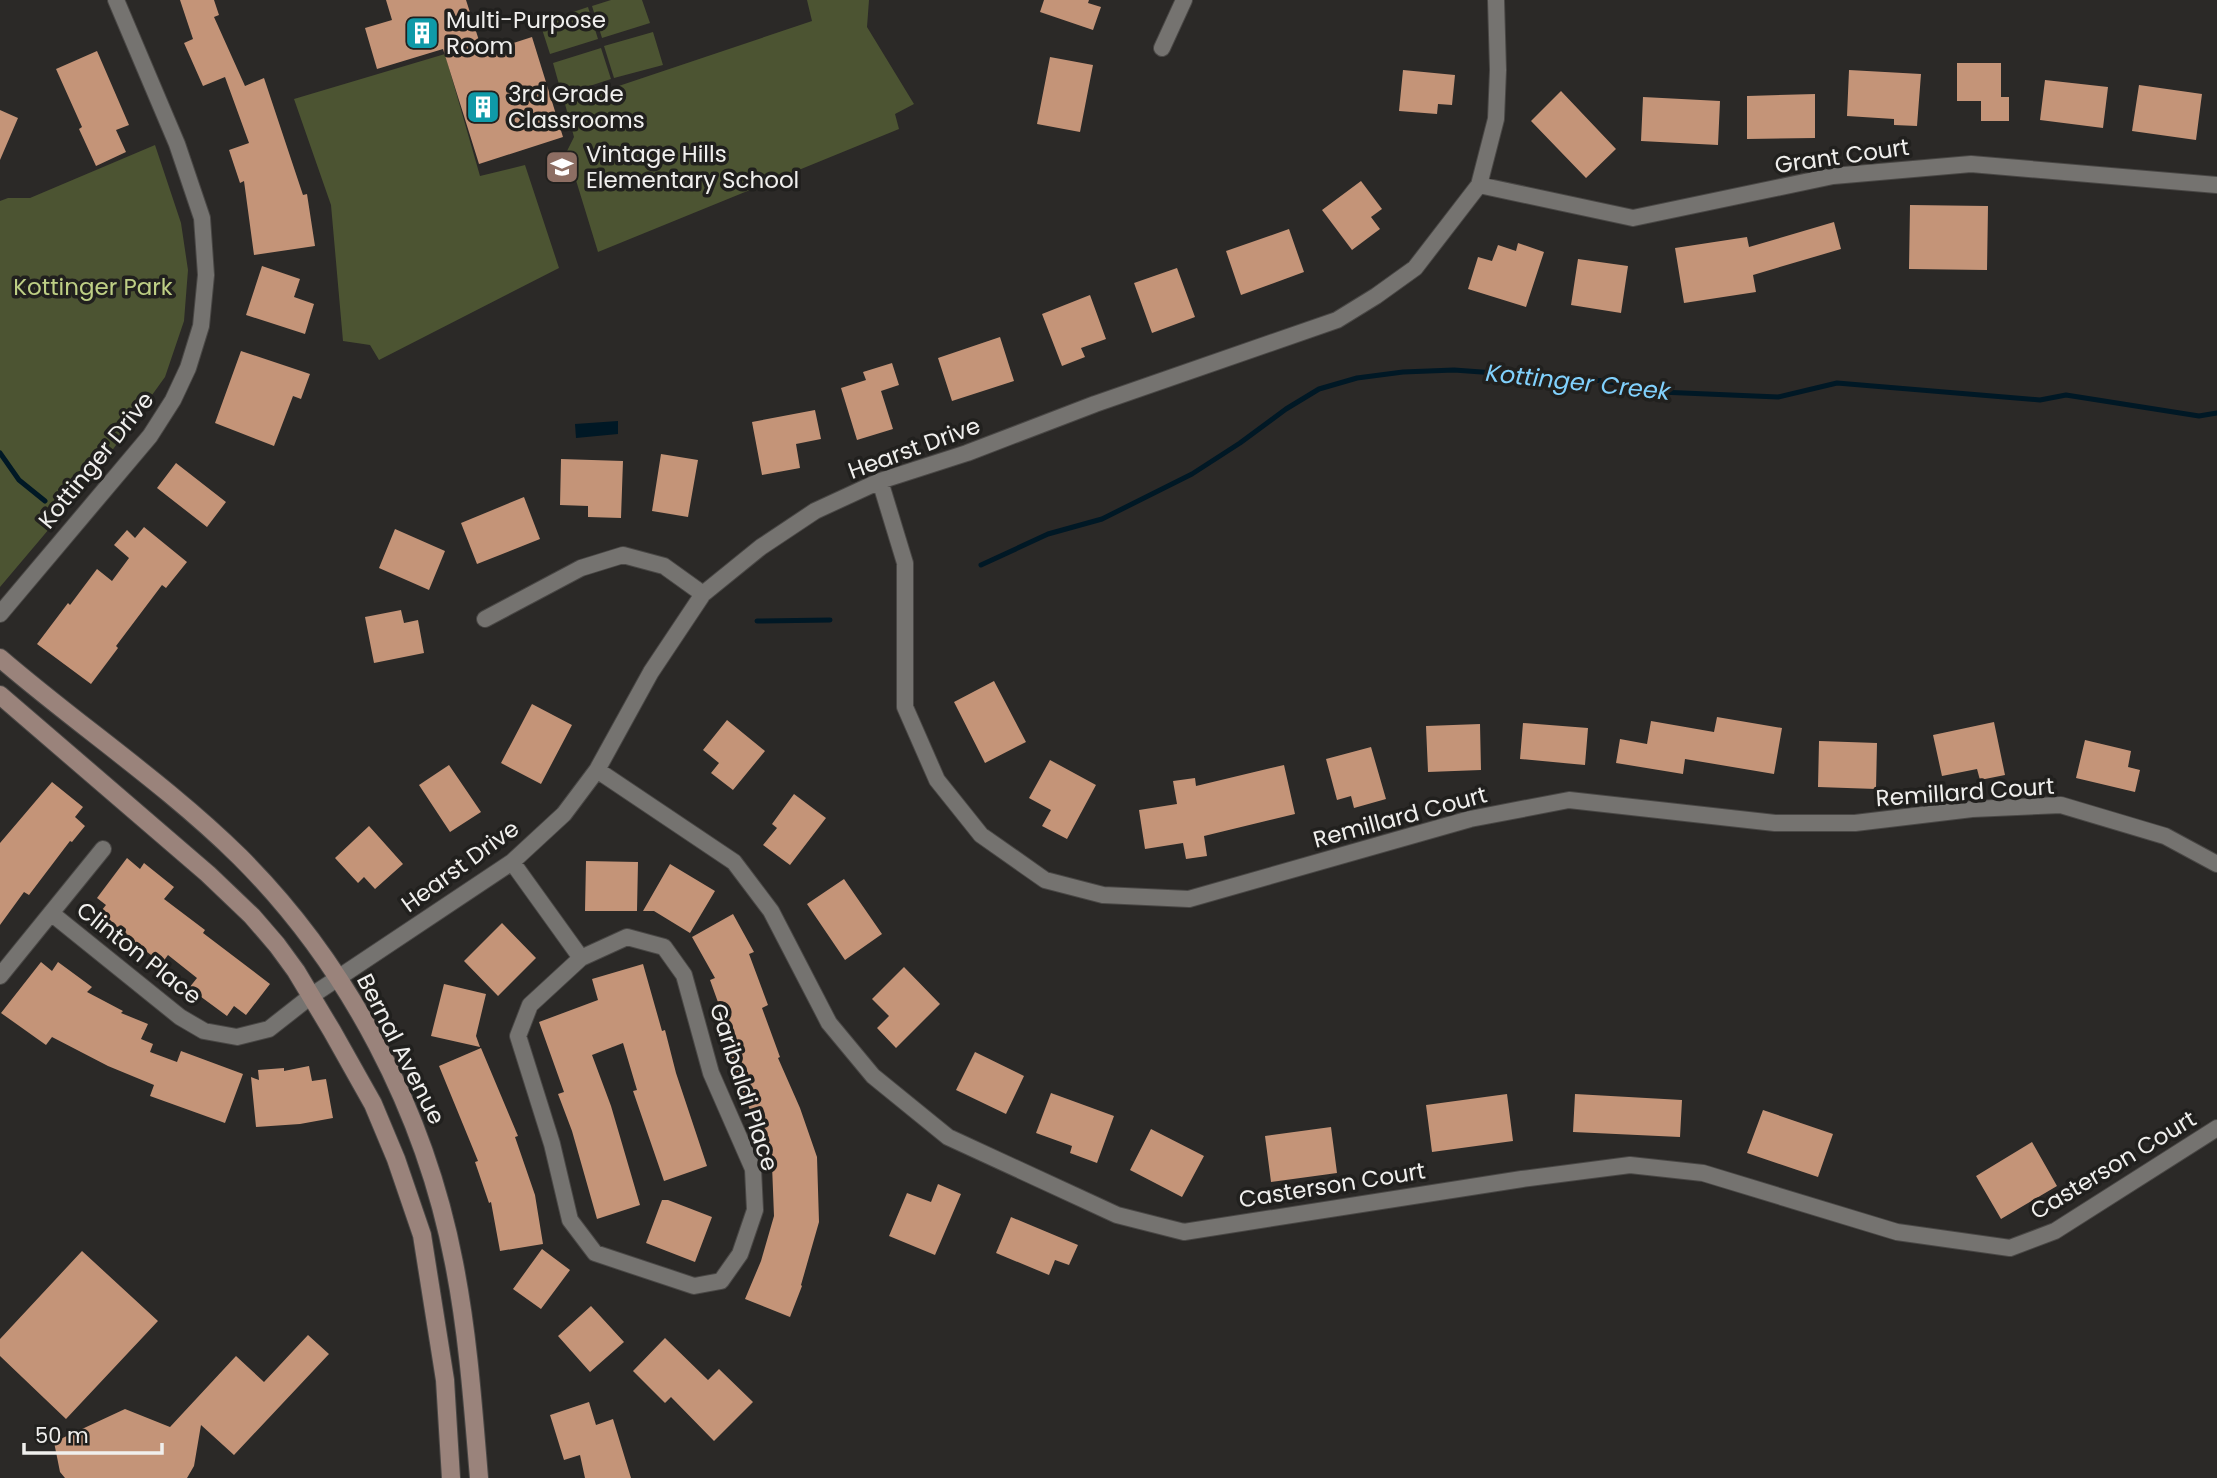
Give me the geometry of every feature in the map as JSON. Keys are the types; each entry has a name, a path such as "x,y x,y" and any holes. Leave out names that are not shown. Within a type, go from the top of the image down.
{"main road":[{"name":"Bernal Avenue","path":"0,659 160,786 240,857 295,919 339,978 373,1037 403,1102 424,1150 439,1200 454,1263 472,1378 479,1478"},
{"path":"0,695 208,874 252,916 277,945 311,996 373,1104 396,1159 422,1235 445,1380 451,1478"}],"street":[{"name":"Kottinger Drive","path":"0,614 150,436 173,400 188,368 201,326 206,275 202,218 177,144 116,0"},
{"path":"1162,48 1184,0"},
{"name":"Hearst Drive","path":"311,996 512,862 564,814 597,771 651,672 703,594 761,547 815,511 880,481 967,453 1095,404 1337,320 1415,268 1479,186 1496,118 1496,0"},
{"name":"Grant Court","path":"1479,186 1633,218 1833,176 1971,164 2217,185"},
{"name":"Remillard Court","path":"880,481 905,564 905,707 937,780 981,835 1045,880 1103,895 1189,899 1470,819 1569,800 1775,823 1855,823 1972,809 2061,805 2165,836 2217,864"},
{"path":"485,619 581,568 623,555 664,566 703,594"},
{"name":"Casterson Court","path":"597,771 734,862 771,911 829,1023 873,1076 948,1137 1117,1215 1184,1232 1630,1165 1703,1173 1897,1232 2010,1248 2055,1231 2217,1128"},
{"name":"Clinton Place","path":"0,976 103,849"},
{"path":"512,862 581,958"},
{"name":"Clinton Place","path":"51,913 180,1017 204,1031 237,1037 252,1035 270,1029 311,996"},
{"name":"Garibaldi Place","path":"627,937 664,947 684,975 711,1073 753,1169 755,1210 740,1254 721,1280 694,1286 595,1253 570,1220 552,1144 517,1036 530,1005 581,958 627,937"}],"green space":[{"path":"611,0 642,0 650,23 602,38 592,6"},
{"path":"807,0 869,0 867,27 914,104 895,114 899,129 598,252 567,151 574,137 565,104 812,21"},
{"path":"588,7 598,39 550,54 540,23"},
{"path":"653,32 663,65 614,78 604,46"},
{"path":"601,48 611,79 562,95 553,63"},
{"path":"445,54 480,176 525,165 559,268 379,360 370,345 343,341 331,205 294,99"},
{"name":"Kottinger Park","path":"155,145 181,223 188,270 184,321 165,377 93,477 0,587 0,201 8,198 30,198"}],"water":[{"path":"618,421 618,434 576,438 575,424"}],"building":[{"path":"180,0 214,0 219,15 214,17 245,86 264,78 303,195 307,194 315,246 254,255 244,181 240,183 229,150 249,143 225,77 203,86 184,43 193,39"},
{"path":"386,0 466,0 483,53 532,37 563,137 479,164 443,49 377,69 365,28 392,20"},
{"path":"1044,0 1089,0 1088,3 1101,7 1093,30 1040,12"},
{"path":"97,51 129,125 116,130 126,152 96,166 56,69"},
{"path":"1050,57 1093,65 1080,132 1037,124"},
{"path":"1957,63 2001,63 2001,97 2009,97 2009,121 1981,121 1981,101 1957,101"},
{"path":"1403,70 1455,75 1452,105 1438,104 1437,114 1399,111"},
{"path":"1849,70 1921,74 1917,126 1894,125 1894,119 1847,116"},
{"path":"2045,80 2108,87 2103,128 2040,120"},
{"path":"2139,85 2202,94 2196,140 2132,131"},
{"path":"1561,91 1616,149 1586,178 1531,121"},
{"path":"1815,94 1815,138 1747,139 1747,96"},
{"path":"1643,97 1720,101 1718,145 1641,141"},
{"path":"0,110 18,118 0,160"},
{"path":"1361,181 1382,209 1371,217 1380,229 1352,250 1322,210"},
{"path":"1910,205 1988,206 1987,270 1909,269"},
{"path":"1834,222 1841,249 1753,275 1756,292 1684,303 1675,248 1747,237 1749,247"},
{"path":"1289,229 1304,272 1241,295 1226,251"},
{"path":"1518,243 1544,252 1526,307 1468,289 1478,257 1492,261 1498,245 1516,251"},
{"path":"1578,259 1628,266 1621,313 1571,305"},
{"path":"262,266 300,279 294,297 314,304 305,334 246,315"},
{"path":"1177,268 1195,317 1152,333 1134,283"},
{"path":"1090,295 1106,339 1081,348 1085,357 1062,366 1042,314"},
{"path":"1000,337 1014,381 952,401 938,358"},
{"path":"241,351 310,374 301,399 293,396 274,446 215,423"},
{"path":"892,363 899,385 881,391 893,429 857,440 841,388 866,380 863,372"},
{"path":"815,410 821,439 796,444 800,468 762,475 752,422"},
{"path":"661,454 698,460 688,517 652,511"},
{"path":"561,459 623,461 621,518 588,517 588,506 560,505"},
{"path":"176,463 226,502 207,527 157,488"},
{"path":"524,497 540,539 477,564 461,523"},
{"path":"144,527 187,562 166,588 162,585 91,684 37,644 97,569 112,581 129,558 114,545 127,530 135,538"},
{"path":"395,529 445,551 429,590 379,568"},
{"path":"401,610 404,623 418,620 424,653 374,663 365,617"},
{"path":"994,681 1026,742 985,763 954,702"},
{"path":"532,704 572,725 541,784 501,763"},
{"path":"1717,717 1782,728 1774,774 1685,759 1683,774 1616,763 1620,739 1647,744 1651,721 1714,732"},
{"path":"727,720 765,751 733,790 711,773 719,763 703,750"},
{"path":"1994,722 2005,775 1980,780 1977,769 1942,776 1933,735"},
{"path":"1523,723 1588,728 1585,765 1520,759"},
{"path":"1480,724 1481,770 1428,772 1426,726"},
{"path":"2085,740 2131,751 2128,767 2140,770 2135,792 2076,778"},
{"path":"1819,741 1877,743 1876,789 1818,787"},
{"path":"1371,747 1386,799 1354,808 1351,796 1337,800 1326,759"},
{"path":"1050,760 1096,785 1067,839 1042,826 1051,810 1029,798"},
{"path":"449,765 481,812 450,832 419,785"},
{"path":"1284,765 1295,814 1204,836 1207,856 1186,859 1183,843 1145,849 1139,810 1177,804 1173,781 1195,778 1196,786"},
{"path":"52,782 83,807 75,817 85,826 72,842 70,841 29,895 24,892 0,925 0,843"},
{"path":"794,794 826,818 790,865 763,845 777,828 772,824"},
{"path":"369,826 403,864 375,889 364,877 358,883 335,858"},
{"path":"127,858 140,869 144,863 174,887 164,899 205,930 203,933 270,984 246,1015 234,1006 227,1016 189,988 197,978 168,955 162,963 132,941 130,943 97,916 106,905 97,898"},
{"path":"586,861 638,862 637,911 585,911"},
{"path":"670,864 715,891 690,933 654,911 643,911"},
{"path":"844,879 882,934 845,960 807,904"},
{"path":"733,914 754,952 749,954 768,1005 762,1008 780,1057 778,1058 800,1108 817,1157 819,1222 802,1286 790,1317 745,1299 761,1261 774,1216 772,1165 721,1032 728,1030 710,980 715,978 692,937"},
{"path":"502,923 536,958 498,996 464,961"},
{"path":"41,962 52,971 58,962 92,987 87,992 123,1011 121,1013 148,1024 141,1039 153,1044 150,1052 177,1062 181,1051 243,1074 225,1123 150,1096 154,1085 108,1066 52,1037 46,1045 1,1013"},
{"path":"643,964 662,1031 665,1030 676,1073 707,1166 664,1181 633,1091 637,1090 623,1043 592,1055 611,1106 640,1205 597,1219 572,1131 558,1094 564,1092 539,1022 598,1000 592,979"},
{"path":"904,967 940,1004 896,1048 877,1028 889,1016 872,999"},
{"path":"444,984 486,994 476,1036 480,1047 431,1036"},
{"path":"481,1048 518,1136 515,1137 535,1195 543,1244 500,1251 491,1202 489,1203 475,1162 478,1161 439,1066"},
{"path":"975,1052 1024,1076 1006,1114 956,1090"},
{"path":"309,1066 312,1081 326,1079 333,1118 300,1124 256,1127 251,1077 259,1080 258,1070 284,1068 284,1071"},
{"path":"1051,1093 1114,1116 1097,1163 1070,1153 1072,1146 1036,1133"},
{"path":"1507,1094 1513,1141 1432,1152 1426,1105"},
{"path":"1575,1094 1682,1100 1680,1137 1573,1132"},
{"path":"1763,1110 1833,1134 1818,1177 1747,1153"},
{"path":"1331,1127 1337,1173 1271,1182 1265,1136"},
{"path":"1151,1129 1204,1156 1182,1197 1130,1170"},
{"path":"2032,1142 2057,1186 2001,1219 1976,1176"},
{"path":"938,1184 961,1194 935,1255 889,1236 907,1193 931,1202"},
{"path":"662,1200 712,1217 695,1262 646,1243"},
{"path":"1011,1217 1078,1245 1069,1265 1055,1260 1049,1275 996,1253"},
{"path":"542,1249 570,1270 541,1309 513,1289"},
{"path":"82,1251 158,1321 66,1419 0,1356 0,1339"},
{"path":"591,1306 624,1342 590,1372 558,1336"},
{"path":"308,1335 329,1354 234,1455 201,1425 194,1466 187,1478 65,1478 60,1472 54,1442 125,1409 170,1427 236,1356 264,1382"},
{"path":"665,1338 708,1380 719,1369 753,1402 714,1441 671,1397 665,1403 633,1371"},
{"path":"589,1402 596,1425 613,1419 631,1478 585,1478 580,1455 564,1460 550,1415"}],"waterway":[{"name":"Kottinger Creek","path":"981,565 1048,534 1102,519 1192,474 1319,389 1357,378 1403,372 1454,370 1605,381 1660,392 1778,397 1837,383 2040,400 2066,395 2199,416 2217,413"},
{"name":"Kottinger Creek","path":"0,453 19,480 45,501"},
{"name":"Kottinger Creek","path":"757,621 830,620"}],"place":[{"name":"Multi-Purpose Room","path":"422,33"},
{"name":"3rd Grade Classrooms","path":"483,107"},
{"name":"Vintage Hills Elementary School","path":"562,167"}]}
